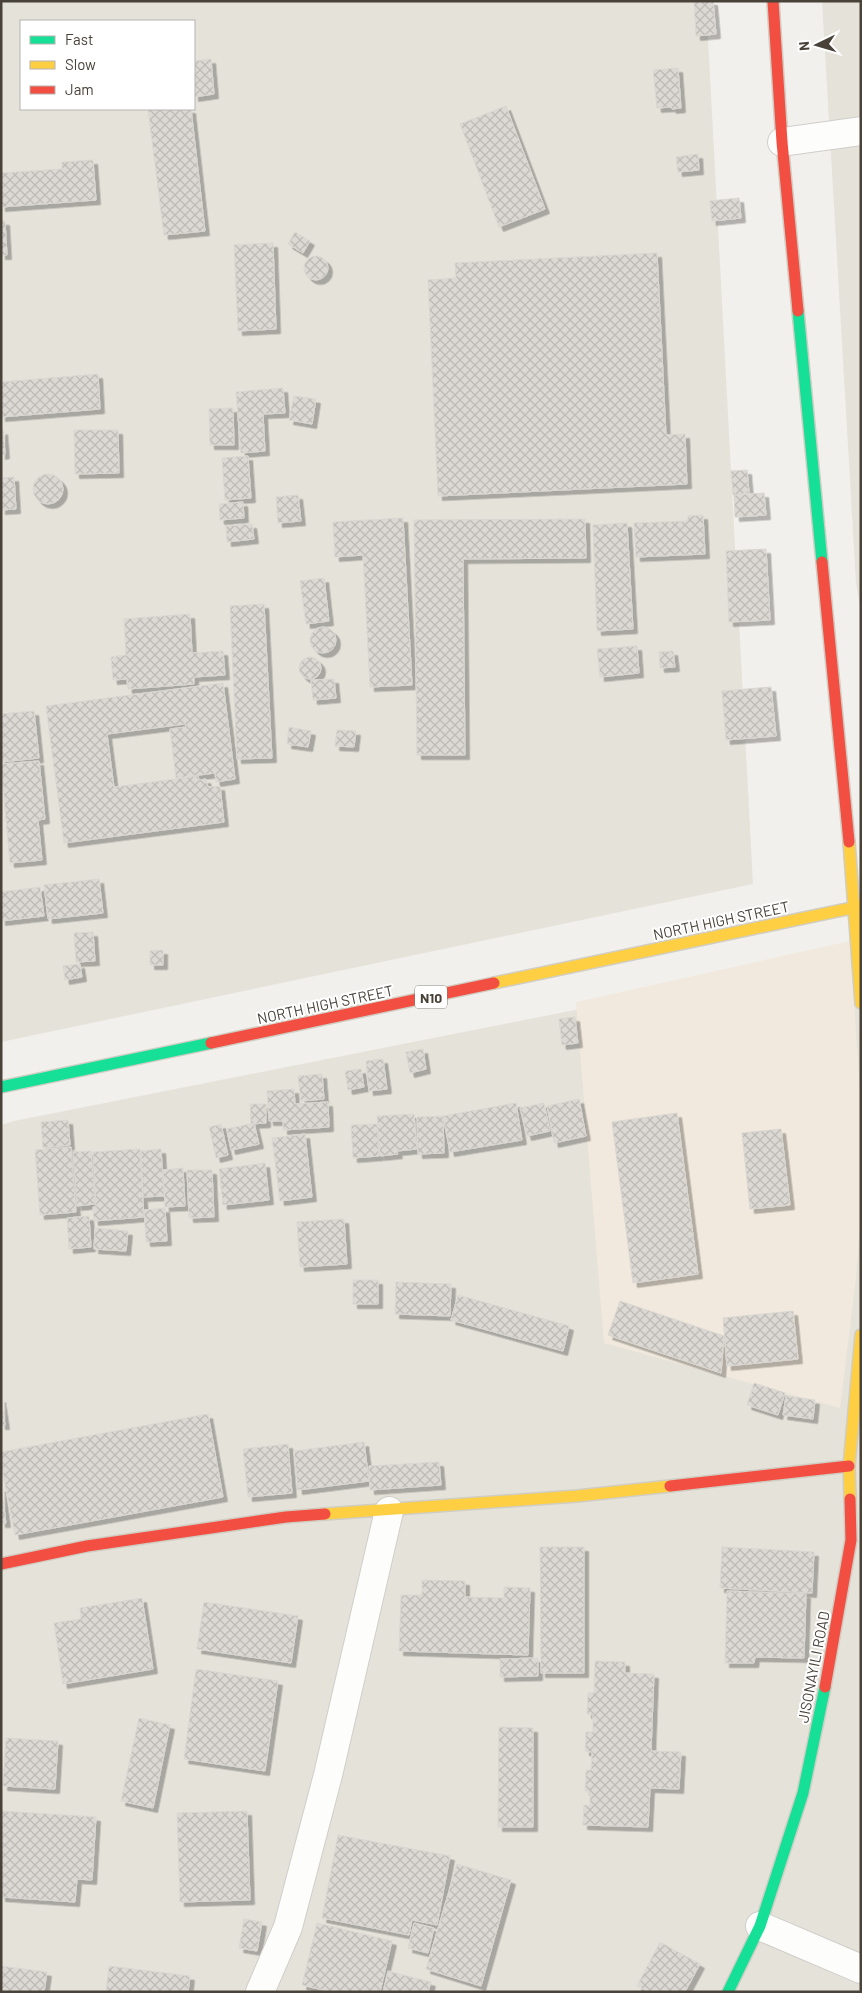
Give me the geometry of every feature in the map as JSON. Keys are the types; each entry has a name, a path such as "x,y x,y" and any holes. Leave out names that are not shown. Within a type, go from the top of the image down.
{"main road":[{"path":"773,1 782,142 858,906 861,1003"},
{"name":"NORTH HIGH STREET","path":"1,1088 858,906"},
{"name":"JISONAYILI ROAD","path":"728,1992 760,1926 803,1793 856,1541 849,1466 861,1335"},
{"path":"1,1564 87,1546 286,1517 577,1496 849,1466"}],"street":[{"path":"782,142 861,131"},
{"path":"260,1992 288,1927 328,1775 389,1511"},
{"path":"760,1926 861,1969"}],"shaded area":[{"path":"1,1 706,1 753,884 1,1042"},
{"path":"822,1 861,1 861,611 856,583"},
{"path":"850,941 861,1107 861,1212 856,1279 840,1408 604,1343 576,1002"},
{"path":"861,958 861,1992 1,1992 1,1125 580,1009"}],"building":[{"path":"694,1 713,1 716,34 696,36"},
{"path":"211,59 214,94 195,97 195,61"},
{"path":"678,68 681,108 657,108 653,70"},
{"path":"506,106 545,209 499,227 460,124"},
{"path":"148,110 191,110 205,231 164,235"},
{"path":"698,154 699,170 678,172 676,157"},
{"path":"93,160 96,200 1,207 1,173 62,169 62,162"},
{"path":"739,198 741,218 712,221 710,201"},
{"path":"1,221 5,221 7,255 1,255"},
{"path":"295,232 310,241 303,253 288,244"},
{"path":"273,243 276,329 238,331 234,245"},
{"path":"657,253 666,435 685,434 687,484 438,496 428,280 456,278 455,263"},
{"path":"316,256 324,260 328,268 324,276 316,280 308,276 304,268 308,260"},
{"path":"98,374 100,409 1,417 1,382"},
{"path":"283,388 285,413 263,414 265,451 241,453 236,392"},
{"path":"294,396 316,399 312,424 289,420"},
{"path":"233,408 234,445 210,445 209,409"},
{"path":"3,430 5,454 1,455 1,431"},
{"path":"74,430 118,430 119,473 75,474"},
{"path":"248,456 251,498 225,500 222,458"},
{"path":"747,470 749,493 733,495 731,471"},
{"path":"48,474 59,478 63,489 59,500 48,504 37,500 33,489 37,478"},
{"path":"14,477 16,509 1,510 1,478"},
{"path":"764,493 766,515 735,517 734,495"},
{"path":"298,495 301,521 278,523 276,497"},
{"path":"243,502 244,518 220,520 219,504"},
{"path":"703,515 705,554 636,557 634,523 688,521 688,516"},
{"path":"403,518 412,685 370,687 363,555 335,557 333,522"},
{"path":"585,519 586,558 463,559 465,755 417,755 414,520"},
{"path":"627,523 633,629 597,631 593,525"},
{"path":"252,524 254,539 227,542 226,526"},
{"path":"766,549 770,620 729,622 726,551"},
{"path":"324,578 329,621 306,624 300,581"},
{"path":"264,604 272,758 237,759 230,606"},
{"path":"190,614 192,653 223,651 225,675 194,677 194,684 128,689 127,679 113,680 111,657 126,655 124,619"},
{"path":"323,627 332,631 336,640 332,649 323,653 314,649 310,640 314,631"},
{"path":"637,646 639,673 600,677 597,649"},
{"path":"673,651 675,667 660,668 659,652"},
{"path":"310,657 318,660 321,668 318,676 310,679 302,676 299,668 302,660"},
{"path":"334,679 336,698 313,700 311,680"},
{"path":"223,683 235,779 216,782 215,773 176,778 170,729 186,727 185,724 107,734 114,787 198,776 199,780 206,779 208,787 220,786 224,822 64,843 46,706"},
{"path":"771,687 776,736 726,740 722,691"},
{"path":"34,711 39,758 1,762 1,714"},
{"path":"289,727 311,731 308,747 287,744"},
{"path":"337,730 356,731 354,747 335,746"},
{"path":"39,761 45,819 38,820 42,860 10,863 1,764"},
{"path":"99,879 103,913 48,919 44,885"},
{"path":"40,887 44,916 1,921 1,892"},
{"path":"93,932 95,961 76,962 74,933"},
{"path":"163,950 163,965 150,965 150,951"},
{"path":"80,964 82,977 65,980 63,966"},
{"path":"575,1017 578,1043 562,1045 559,1019"},
{"path":"423,1049 426,1069 410,1073 406,1052"},
{"path":"383,1059 387,1089 369,1091 366,1061"},
{"path":"361,1069 364,1087 348,1090 345,1071"},
{"path":"322,1074 324,1099 301,1101 298,1076"},
{"path":"294,1089 295,1104 328,1102 329,1127 283,1130 283,1121 269,1121 267,1091"},
{"path":"579,1099 586,1136 554,1143 547,1106"},
{"path":"516,1103 522,1140 450,1152 443,1116"},
{"path":"544,1103 550,1131 527,1136 520,1108"},
{"path":"250,1104 266,1104 266,1123 251,1124"},
{"path":"677,1113 698,1274 633,1283 612,1122"},
{"path":"414,1114 417,1149 397,1151 398,1154 380,1156 377,1116"},
{"path":"443,1116 444,1153 418,1154 417,1117"},
{"path":"68,1120 70,1145 43,1148 41,1122"},
{"path":"254,1123 259,1144 231,1150 227,1129"},
{"path":"221,1124 228,1155 216,1158 209,1127"},
{"path":"377,1124 379,1156 353,1158 351,1125"},
{"path":"781,1129 790,1205 750,1209 742,1133"},
{"path":"305,1134 312,1197 280,1201 272,1138"},
{"path":"71,1147 76,1212 40,1215 35,1150"},
{"path":"140,1149 144,1217 94,1221 93,1207 96,1207 93,1152"},
{"path":"161,1149 164,1196 143,1197 141,1151"},
{"path":"91,1151 95,1204 77,1206 73,1152"},
{"path":"265,1163 269,1200 223,1205 219,1169"},
{"path":"183,1168 185,1206 165,1207 163,1170"},
{"path":"187,1170 212,1170 214,1217 189,1218"},
{"path":"165,1208 167,1241 146,1242 144,1210"},
{"path":"89,1216 91,1247 69,1249 67,1218"},
{"path":"344,1219 347,1264 300,1267 297,1222"},
{"path":"95,1228 128,1231 126,1251 94,1249"},
{"path":"353,1280 378,1280 378,1304 353,1304"},
{"path":"396,1282 451,1284 450,1316 395,1314"},
{"path":"458,1295 569,1326 563,1351 451,1320"},
{"path":"620,1301 724,1336 721,1373 608,1335"},
{"path":"793,1311 798,1359 727,1366 723,1318"},
{"path":"754,1383 785,1393 778,1415 747,1405"},
{"path":"786,1396 815,1400 813,1419 783,1415"},
{"path":"1,1398 5,1425 1,1425"},
{"path":"208,1414 223,1497 15,1535 1,1464 1,1452"},
{"path":"364,1442 369,1481 298,1490 294,1451"},
{"path":"288,1444 292,1493 248,1497 243,1449"},
{"path":"439,1462 441,1485 370,1490 369,1466"},
{"path":"1,1487 6,1523 1,1523"},
{"path":"540,1547 584,1547 584,1673 541,1673"},
{"path":"722,1547 814,1552 812,1593 720,1588"},
{"path":"422,1580 465,1581 465,1597 504,1598 504,1587 530,1588 528,1655 399,1651 401,1595 422,1595"},
{"path":"727,1591 806,1594 804,1658 755,1657 754,1663 725,1663"},
{"path":"142,1598 153,1669 63,1684 54,1623 81,1619 80,1608"},
{"path":"204,1602 298,1616 291,1663 197,1649"},
{"path":"538,1658 538,1676 500,1677 500,1659"},
{"path":"595,1661 625,1662 625,1673 654,1674 651,1751 681,1752 679,1789 650,1788 648,1827 583,1825 584,1805 590,1806 590,1791 585,1791 586,1770 591,1770 592,1752 585,1751 586,1732 593,1732 593,1714 587,1714 588,1693 594,1693"},
{"path":"196,1669 278,1681 265,1771 184,1759"},
{"path":"139,1718 170,1725 153,1808 121,1801"},
{"path":"499,1727 533,1728 533,1827 498,1827"},
{"path":"6,1738 58,1741 55,1789 3,1786"},
{"path":"1,1811 96,1817 92,1880 77,1879 75,1902 1,1897"},
{"path":"247,1811 250,1900 180,1902 177,1813"},
{"path":"338,1835 450,1856 437,1925 412,1920 409,1935 322,1918"},
{"path":"457,1864 511,1880 481,1986 426,1969"},
{"path":"244,1919 262,1922 257,1951 239,1948"},
{"path":"317,1923 392,1941 380,1992 331,1992 302,1985"},
{"path":"414,1923 434,1928 428,1953 408,1948"},
{"path":"660,1942 700,1964 685,1992 649,1992 637,1986"},
{"path":"1,1966 47,1972 44,1992 1,1992"},
{"path":"109,1966 190,1976 188,1992 106,1992"},
{"path":"388,1971 431,1982 428,1992 383,1992"}],"traffic: fast":[{"path":"798,311 822,562"},
{"path":"1,1087 211,1043"},
{"path":"728,1992 760,1926 803,1793 825,1687"}],"traffic: slow":[{"path":"849,842 861,1003"},
{"path":"494,983 861,906"},
{"path":"850,1499 849,1466 861,1335"},
{"path":"325,1514 577,1496 670,1486"}],"traffic: jam":[{"path":"773,1 782,142 798,311"},
{"path":"822,562 849,842"},
{"path":"211,1043 494,983"},
{"path":"670,1486 849,1466"},
{"path":"825,1687 851,1540 850,1499"},
{"path":"1,1564 87,1546 286,1517 325,1514"}]}
